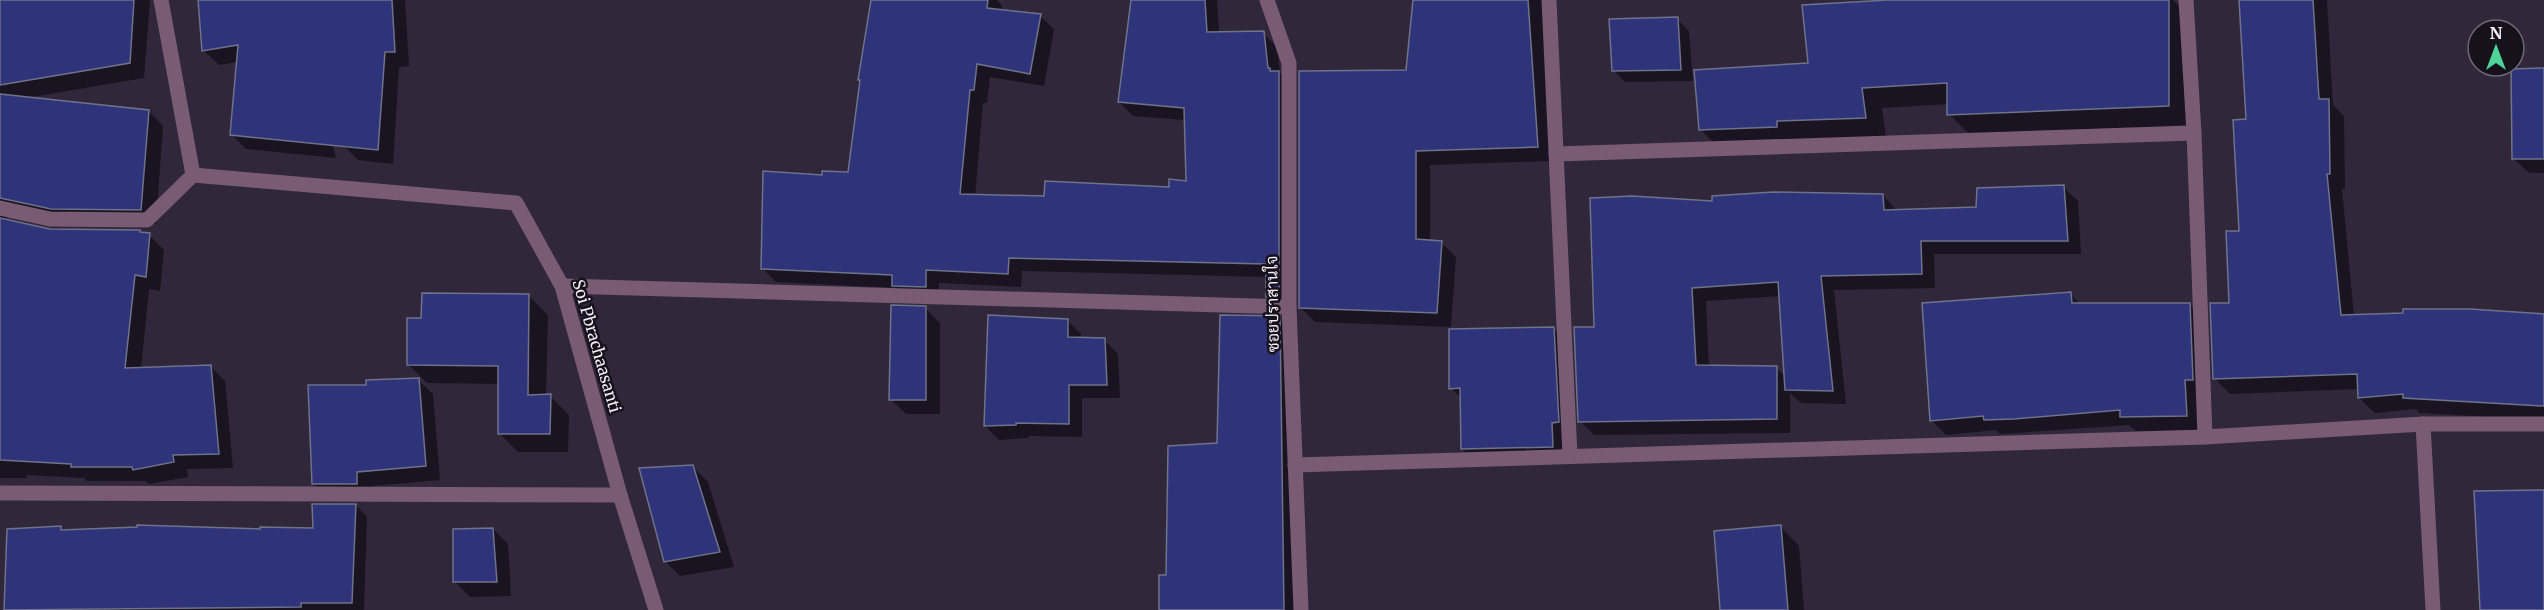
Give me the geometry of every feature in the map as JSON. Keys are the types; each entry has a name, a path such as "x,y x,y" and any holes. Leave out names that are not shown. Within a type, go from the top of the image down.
{"street":[{"path":"0,208 50,219 147,220 193,175 161,0"},
{"name":"ซอยปราสานใจ","path":"1267,0 1289,63 1289,308 1301,610"},
{"path":"1549,0 1570,456"},
{"path":"2186,0 2194,133 2205,437"},
{"path":"1556,154 2194,133"},
{"name":"Soi Pbrachaasanti","path":"193,175 516,203 562,286 656,610"},
{"path":"562,286 1289,308"},
{"path":"2423,424 2433,610"},
{"path":"1295,465 2205,437 2423,424 2544,424"},
{"path":"0,492 621,495"}],"building":[{"path":"0,0 134,0 130,63 0,85"},
{"path":"198,0 392,0 395,52 385,52 378,150 230,135 238,45 202,51"},
{"path":"871,0 988,0 987,8 1041,14 1030,74 977,64 974,90 970,90 960,194 1044,196 1045,181 1169,187 1169,179 1186,181 1184,108 1118,102 1131,0 1205,0 1207,32 1264,31 1268,68 1270,71 1279,71 1279,297 1266,297 1266,264 1009,258 1008,274 926,270 926,287 892,286 892,275 761,269 763,171 822,175 822,171 848,172 860,80 858,80"},
{"path":"1413,0 1528,0 1538,147 1416,151 1416,239 1442,241 1437,313 1299,308 1299,71 1406,70"},
{"path":"1888,0 2169,0 2169,106 1947,115 1947,83 1862,88 1866,118 1777,121 1777,127 1699,130 1694,70 1808,63 1802,5"},
{"path":"2239,0 2313,0 2319,99 2329,99 2330,174 2327,174 2341,315 2403,313 2403,309 2470,309 2544,314 2544,406 2403,398 2403,394 2358,398 2357,374 2213,379 2210,303 2229,303 2226,231 2239,231 2233,120 2246,119"},
{"path":"1678,17 1681,70 1612,71 1609,19"},
{"path":"2544,68 2544,159 2512,159 2511,78 2526,78 2526,69"},
{"path":"0,94 149,110 141,210 51,209 0,198"},
{"path":"2064,185 2068,241 1921,241 1922,274 1821,276 1833,391 1785,390 1778,282 1692,288 1696,365 1777,366 1777,419 1578,422 1574,327 1594,327 1590,198 1632,196 1712,201 1712,196 1773,192 1883,194 1884,210 1976,207 1977,188"},
{"path":"0,218 50,229 140,230 140,232 150,233 146,277 135,275 125,368 211,365 219,454 173,455 174,462 133,470 132,467 71,467 71,464 0,460"},
{"path":"2071,292 2072,303 2190,303 2193,380 2185,380 2187,416 2120,417 2120,410 2014,419 1984,420 1983,416 1930,421 1922,303"},
{"path":"422,293 529,294 528,395 551,394 550,434 498,434 498,366 407,365 407,318 421,318"},
{"path":"891,305 926,306 926,400 889,400"},
{"path":"988,315 1068,319 1068,337 1105,338 1107,385 1069,385 1069,424 1016,423 1016,425 984,426"},
{"path":"1220,315 1280,316 1284,610 1159,610 1159,575 1166,575 1168,446 1217,443"},
{"path":"1554,327 1559,422 1552,423 1553,447 1461,449 1460,388 1449,389 1449,329"},
{"path":"419,378 426,466 357,472 357,484 312,484 308,385 366,385 366,380"},
{"path":"693,465 720,552 664,562 639,468"},
{"path":"2544,490 2544,610 2480,610 2474,491"},
{"path":"312,504 356,504 352,603 301,603 301,607 4,610 7,529 61,526 61,530 137,527 137,525 260,529 260,527 313,528"},
{"path":"1781,525 1788,610 1720,610 1714,531"},
{"path":"493,528 497,582 453,582 453,529"}]}
